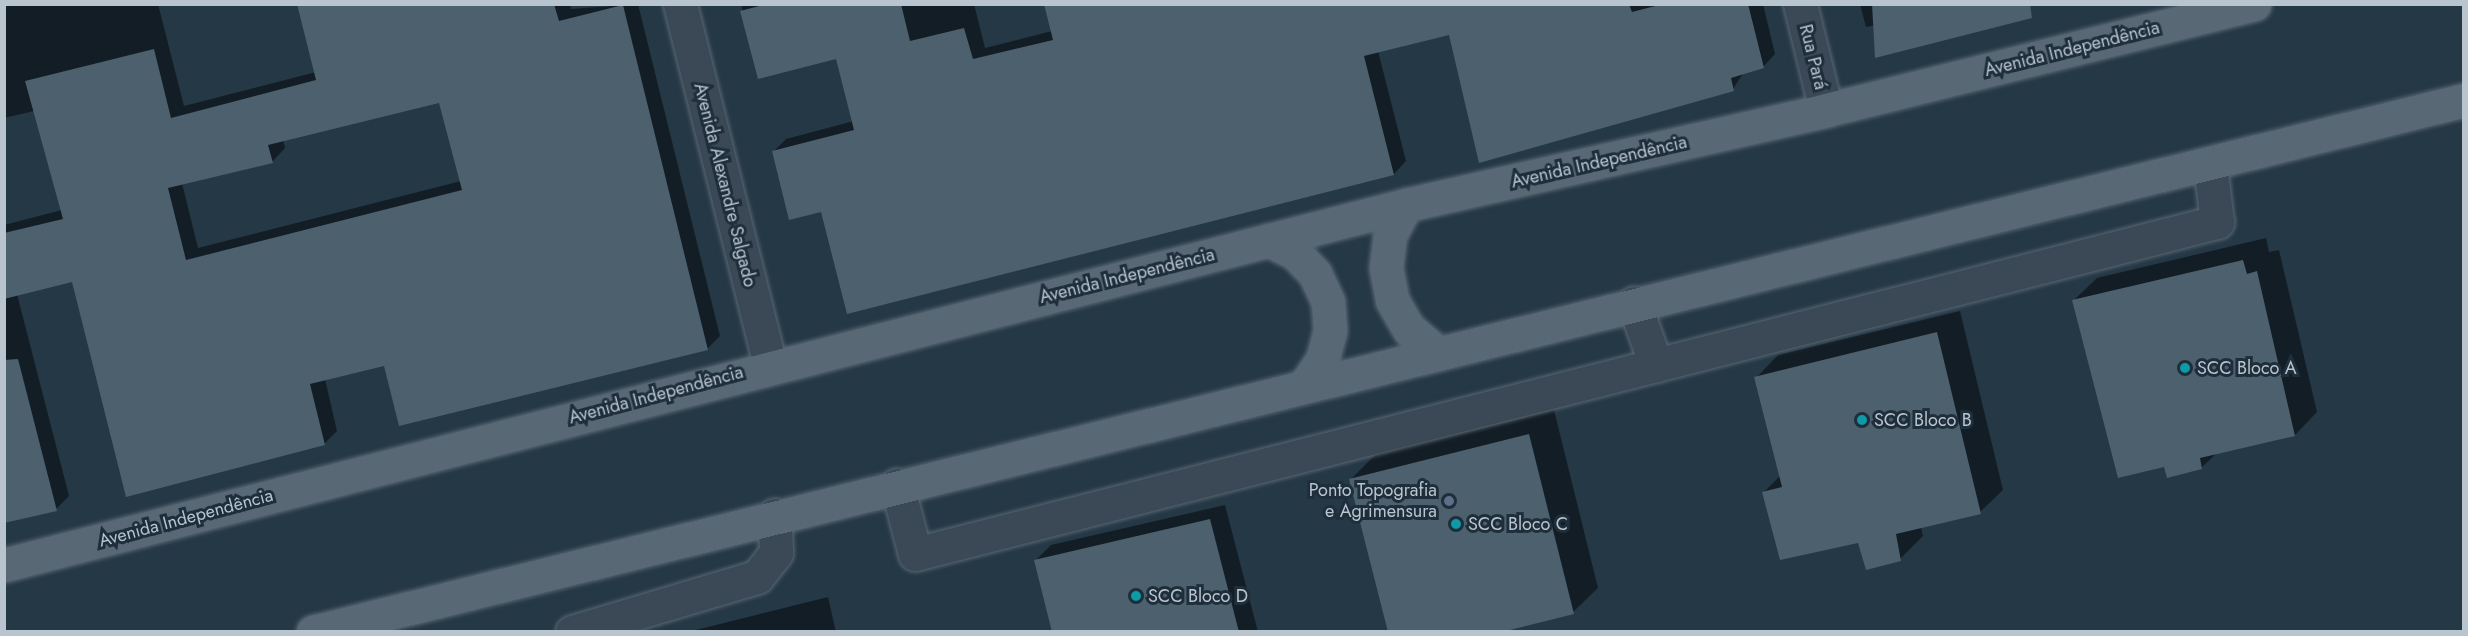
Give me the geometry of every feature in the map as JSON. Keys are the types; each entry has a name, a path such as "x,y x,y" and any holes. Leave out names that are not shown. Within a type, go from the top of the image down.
{"main road":[{"name":"Avenida Independência","path":"4,565 770,366 1406,205 1826,110 2254,4"},
{"path":"313,632 1435,351 2210,164 2463,100"},
{"path":"1406,205 1390,235 1386,268 1392,300 1409,329 1435,351"},
{"path":"1269,240 1295,253 1316,274 1328,302 1330,331 1322,360 1305,384"}],"street":[{"name":"Avenida Alexandre Salgado","path":"680,4 770,366"},
{"name":"Rua Pará","path":"1800,4 1826,110"},
{"path":"897,485 915,554 2217,222 2210,164"},
{"path":"1634,303 1656,365"},
{"path":"572,632 757,577 776,553 775,515"}],"building":[{"path":"297,4 554,4 559,21 623,5 708,350 399,426 384,366 310,384 325,445 126,497 72,282 4,299 4,233 63,219 25,81 154,49 171,118 316,80","holes":["439,103 462,190 186,260 168,188 273,163 268,145"]},
{"path":"767,4 901,4 910,41 964,28 973,59 1053,40 1044,4 1629,4 1632,12 1663,4 1748,4 1764,68 1731,78 1734,91 1479,163 1449,35 1364,56 1394,175 847,314 821,212 789,220 772,151 854,130 836,59 758,79 740,11"},
{"path":"1872,4 2030,4 2032,18 1875,58"},
{"name":"SCC Bloco A","path":"2243,260 2247,274 2257,271 2295,436 2200,458 2202,469 2167,478 2164,467 2118,478 2072,300"},
{"name":"SCC Bloco B","path":"1937,332 1981,514 1896,534 1901,561 1866,570 1858,543 1780,560 1762,492 1782,487 1754,377"},
{"path":"18,359 57,511 4,523 4,360"},
{"name":"SCC Bloco C","path":"1529,434 1574,614 1502,632 1388,632 1349,479"},
{"name":"SCC Bloco D","path":"1210,519 1239,632 1052,632 1034,560"}],"place":[{"name":"SCC Bloco A","path":"2185,368"},
{"name":"SCC Bloco B","path":"1862,420"},
{"name":"Ponto Topografia e Agrimensura","path":"1449,501"},
{"name":"SCC Bloco C","path":"1456,524"},
{"name":"SCC Bloco D","path":"1136,596"}]}
